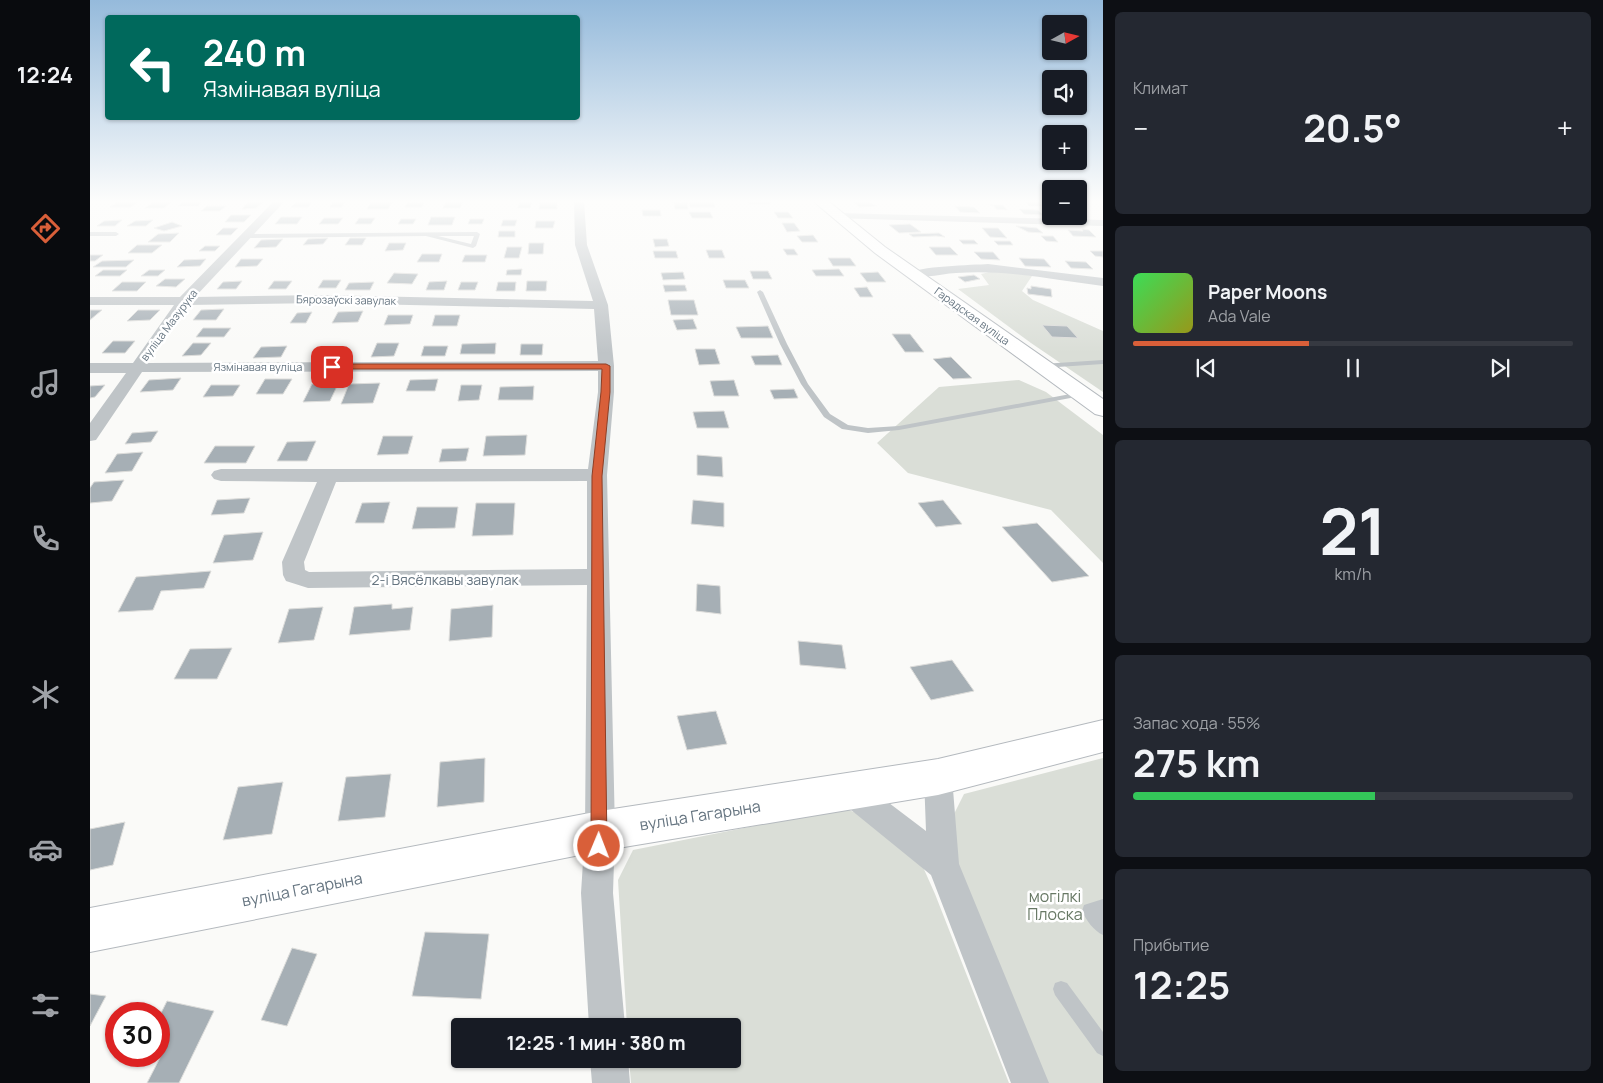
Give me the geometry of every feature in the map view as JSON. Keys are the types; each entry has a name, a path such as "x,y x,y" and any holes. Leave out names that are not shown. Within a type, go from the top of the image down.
{"main road":[{"name":"Гарадская вуліца","path":"884,252 1103,409"},
{"name":"вуліца Гагарына","path":"90,930 600,830 938,777 1103,736"}],"street":[{"name":"вуліца Мазурука","path":"90,436 184,302 231,252"},
{"path":"583,252 601,305 606,366 606,392 597,476 600,830 597,893 606,1018"},
{"path":"914,274 956,269 988,268 1103,282"},
{"name":"Бярозаўскі завулак","path":"90,301 184,302 321,299 601,305"},
{"name":"Язмінавая вуліца","path":"90,368 606,366"},
{"path":"221,475 328,478 475,475 597,476"},
{"name":"2-і Вясёлкавы завулак","path":"328,478 293,562 294,575 308,580 597,578"},
{"path":"938,777 942,864 1030,1083"},
{"path":"850,791 942,864"},
{"path":"610,1068 611,1083"}],"lane":[{"path":"760,292 816,404 830,419 848,428 869,430 899,428 1081,394"},
{"path":"1041,366 1103,362"},
{"path":"1103,907 1090,911 1103,927"},
{"path":"1061,989 1103,1047"}],"green space":[{"path":"999,270 1032,276 1022,291 1033,300 1103,331 1103,392 1031,343 958,289 989,285 981,274"},
{"path":"1019,380 1046,392 1103,435 1103,563 1051,510 908,473 877,443 939,387"},
{"name":"могілкі Плоска","path":"1103,758 1103,1083 1043,1083 957,876 952,818 964,794"},
{"path":"844,808 878,822 919,858 1009,1083 631,1083 630,1068 741,1068 741,1018 627,1018 618,880 633,850"}],"building":[{"path":"130,252 154,252 152,253 128,253"},
{"path":"506,252 521,252 519,258 504,258"},
{"path":"528,252 543,252 543,254 528,254"},
{"path":"653,252 676,252 678,258 655,258"},
{"path":"707,252 723,252 725,258 709,258"},
{"path":"785,252 796,252 798,255 787,255"},
{"path":"933,252 955,252 958,255 936,255"},
{"path":"974,252 993,252 1000,260 981,259"},
{"path":"1091,252 1103,252 1103,257 1095,256"},
{"path":"422,254 442,254 439,262 417,262"},
{"path":"90,255 103,255 95,261 90,261"},
{"path":"465,255 487,255 485,262 462,262"},
{"path":"828,258 850,258 856,266 833,266"},
{"path":"1019,258 1044,259 1051,267 1025,266"},
{"path":"206,259 200,266 177,267 184,260"},
{"path":"241,259 263,259 257,266 235,267"},
{"path":"134,260 126,267 93,267 102,261"},
{"path":"1065,261 1086,262 1093,269 1071,268"},
{"path":"522,269 521,275 506,275 507,270"},
{"path":"839,269 844,276 816,276 812,270"},
{"path":"103,270 127,270 120,276 95,276"},
{"path":"149,270 165,270 158,276 141,276"},
{"path":"750,271 768,271 772,279 753,279"},
{"path":"683,272 685,279 663,280 661,273"},
{"path":"878,272 886,282 867,282 860,273"},
{"path":"394,273 418,274 412,284 387,283"},
{"path":"974,275 980,279 965,282 958,277"},
{"path":"165,279 185,279 176,287 156,286"},
{"path":"323,280 341,280 336,288 318,288"},
{"path":"723,280 745,280 749,288 726,288"},
{"path":"242,281 236,289 217,289 223,282"},
{"path":"274,281 292,281 286,289 268,289"},
{"path":"447,281 444,290 426,290 429,282"},
{"path":"527,281 547,281 546,291 526,291"},
{"path":"122,282 146,282 137,291 112,291"},
{"path":"374,282 370,290 345,290 349,283"},
{"path":"461,282 478,282 475,290 458,290"},
{"path":"498,282 516,282 515,291 496,291"},
{"path":"663,285 685,285 687,291 665,292"},
{"path":"1031,286 1051,289 1052,297 1028,294 1027,288 1031,289"},
{"path":"867,287 873,297 860,297 854,288"},
{"path":"668,300 694,300 698,315 671,315"},
{"path":"224,309 216,320 193,320 201,310"},
{"path":"90,310 102,310 90,320"},
{"path":"138,310 160,310 150,320 127,321"},
{"path":"363,311 358,322 332,323 338,312"},
{"path":"312,312 306,323 290,323 297,313"},
{"path":"388,315 413,315 410,324 384,325"},
{"path":"435,315 460,315 457,326 432,326"},
{"path":"693,319 697,329 677,330 673,320"},
{"path":"1042,325 1067,326 1078,338 1052,337"},
{"path":"768,326 773,338 741,338 736,327"},
{"path":"203,328 231,328 224,337 196,337"},
{"path":"892,334 910,334 924,352 905,352"},
{"path":"113,341 135,341 125,353 102,353"},
{"path":"193,343 211,343 201,355 182,356"},
{"path":"377,343 399,343 394,356 371,357"},
{"path":"496,343 495,354 460,354 462,344"},
{"path":"521,344 543,344 542,355 520,355"},
{"path":"287,346 281,357 253,358 261,347"},
{"path":"424,346 448,346 445,356 421,356"},
{"path":"327,347 347,347 342,358 321,358"},
{"path":"695,349 715,349 720,364 699,365"},
{"path":"778,355 782,365 755,365 751,356"},
{"path":"951,357 972,378 953,379 933,359"},
{"path":"181,378 173,390 140,392 149,380"},
{"path":"265,379 292,379 283,394 256,394"},
{"path":"438,379 435,391 406,391 410,380"},
{"path":"734,380 739,396 714,396 710,381"},
{"path":"380,383 373,403 341,404 349,384"},
{"path":"312,384 338,384 330,401 303,402"},
{"path":"105,385 95,397 90,398 90,386"},
{"path":"211,385 240,385 233,396 203,397"},
{"path":"461,385 482,385 479,400 458,401"},
{"path":"534,386 533,400 498,400 500,387"},
{"path":"794,389 798,398 774,399 770,390"},
{"path":"724,411 729,428 697,428 693,412"},
{"path":"158,431 151,442 125,444 132,433"},
{"path":"527,435 525,455 483,456 486,436"},
{"path":"383,436 413,436 408,454 377,455"},
{"path":"316,441 307,461 277,461 287,442"},
{"path":"215,446 255,446 246,463 204,463"},
{"path":"469,448 466,461 439,462 442,449"},
{"path":"143,452 132,471 105,473 117,454"},
{"path":"697,455 722,457 723,477 697,475"},
{"path":"124,480 112,501 90,503 90,488 94,482"},
{"path":"250,498 244,513 211,515 217,500"},
{"path":"693,500 724,503 724,527 691,524"},
{"path":"943,500 962,524 936,527 918,503"},
{"path":"390,502 384,523 355,523 362,503"},
{"path":"476,503 515,503 513,535 472,536"},
{"path":"417,507 458,507 455,528 412,529"},
{"path":"1037,523 1089,576 1052,582 1002,527"},
{"path":"263,532 253,560 213,563 224,535"},
{"path":"211,571 204,588 161,591 153,610 118,612 136,577"},
{"path":"697,584 720,586 721,614 696,611"},
{"path":"392,604 392,609 413,607 410,630 349,635 354,607"},
{"path":"493,605 492,637 449,641 451,609"},
{"path":"323,607 314,640 278,643 289,609"},
{"path":"798,641 842,645 846,669 800,665"},
{"path":"232,648 217,679 174,679 190,649"},
{"path":"952,660 974,691 931,700 910,667"},
{"path":"716,711 727,744 687,750 677,716"},
{"path":"485,758 484,802 437,807 440,762"},
{"path":"391,774 385,817 338,821 346,777"},
{"path":"283,782 272,834 223,840 238,787"},
{"path":"125,822 113,865 90,870 90,829"},
{"path":"425,932 489,934 481,999 412,996"},
{"path":"292,948 317,954 287,1026 261,1020"},
{"path":"90,994 106,996 90,1026"},
{"path":"167,1001 214,1011 179,1083 147,1083 155,1067 170,1067 170,1002"}],"route":[{"path":"332,367 606,366 606,392 597,476 599,846"}]}
